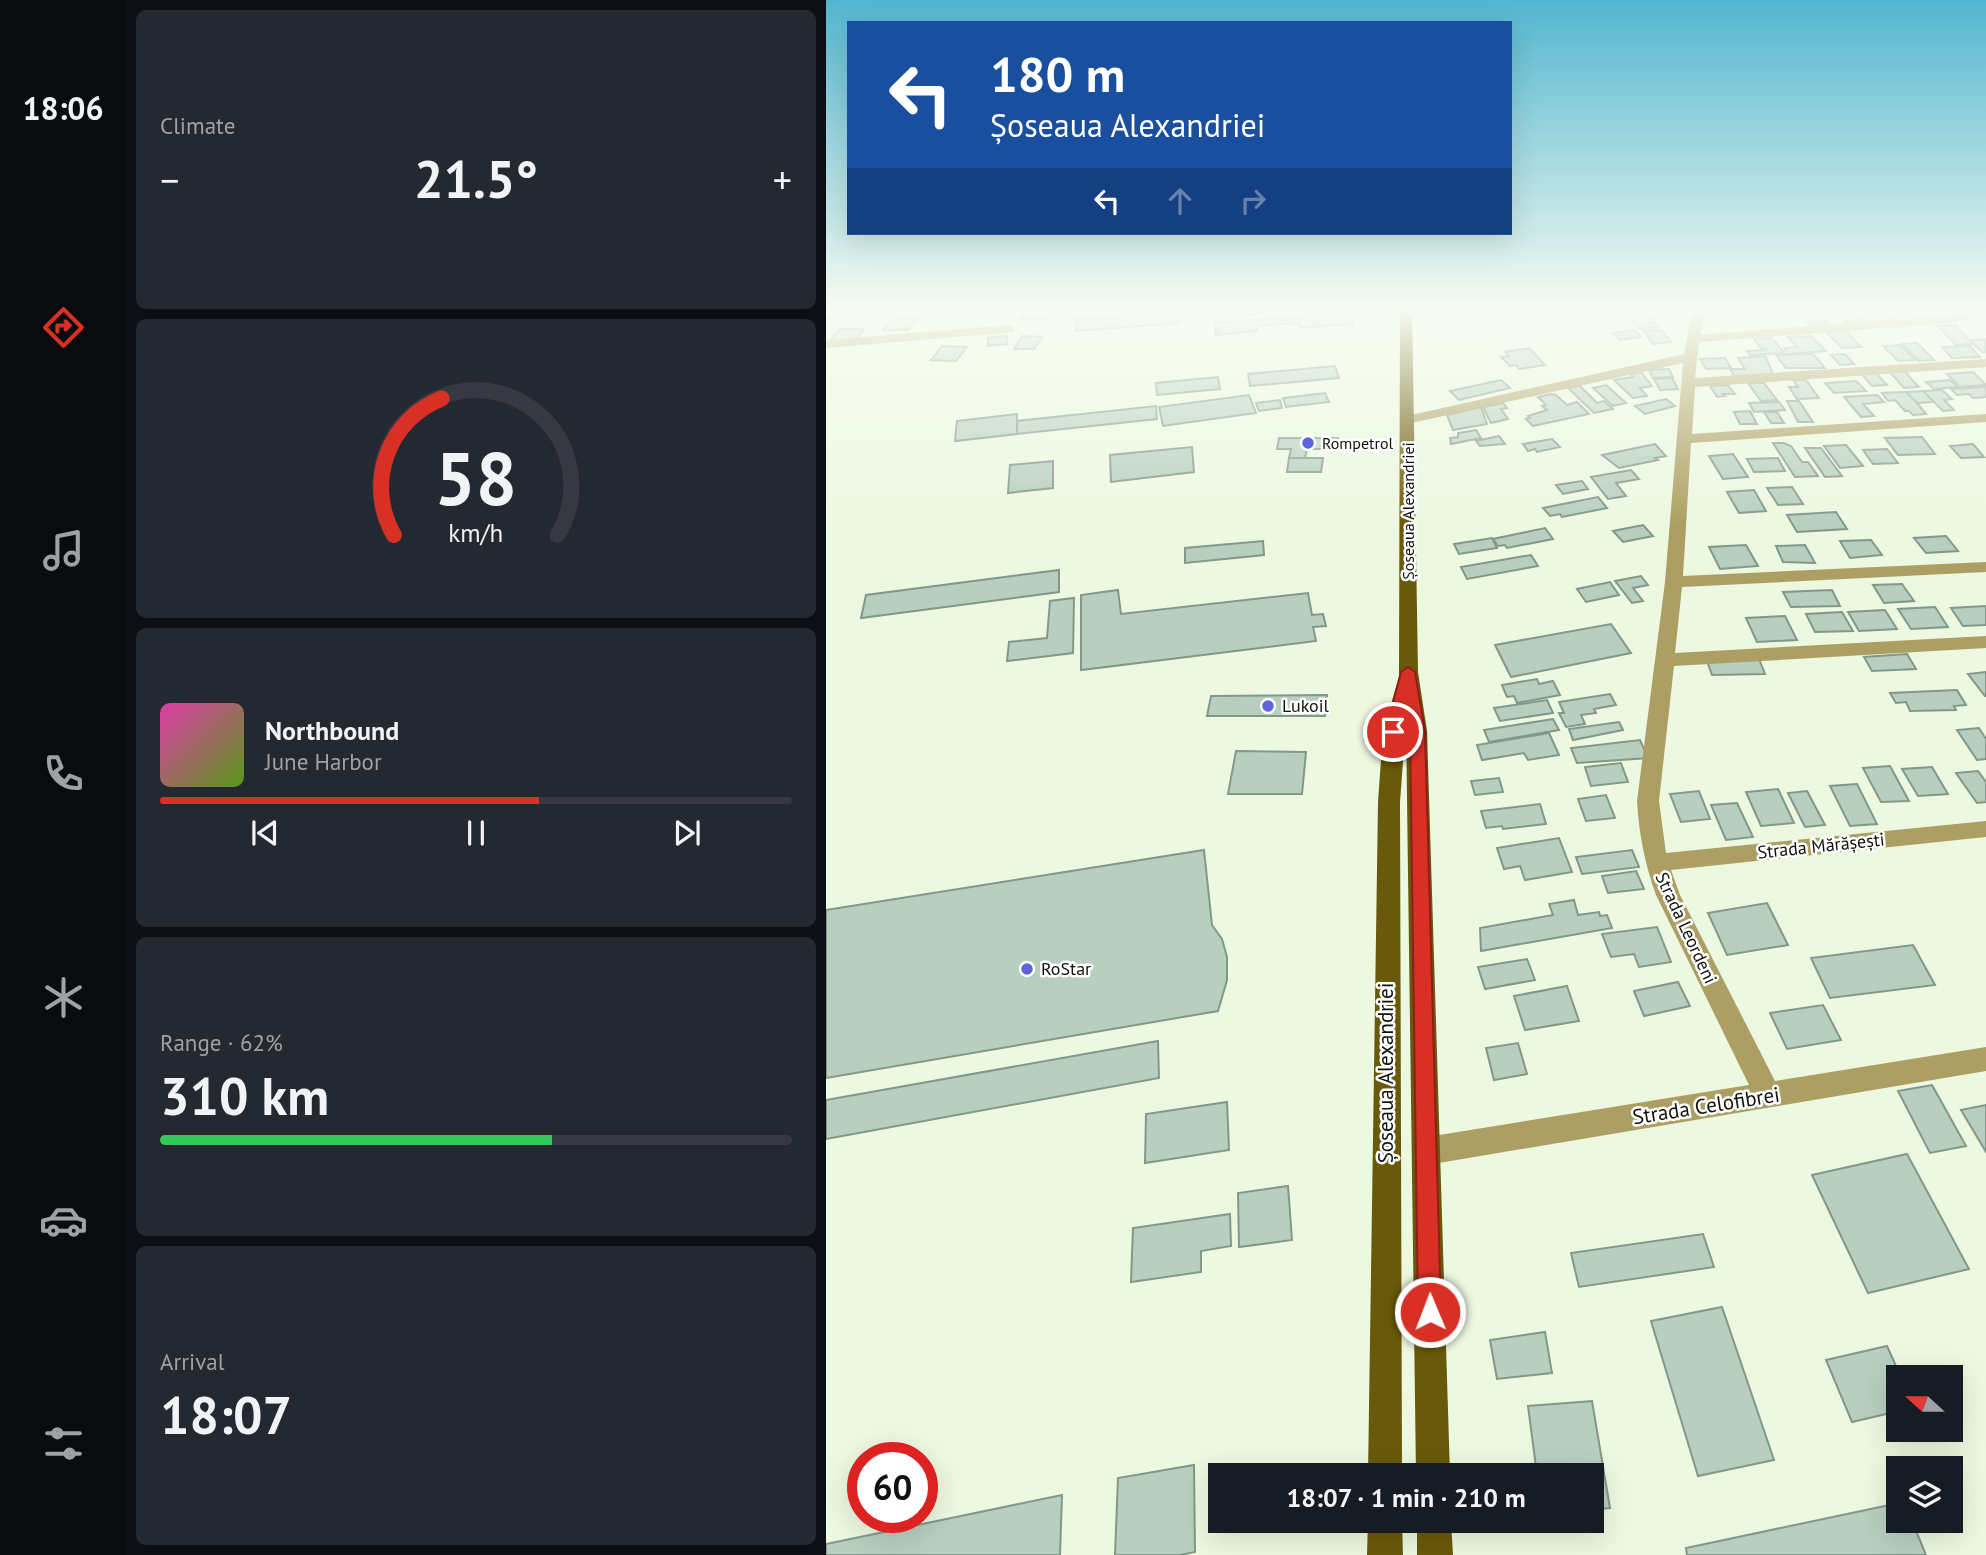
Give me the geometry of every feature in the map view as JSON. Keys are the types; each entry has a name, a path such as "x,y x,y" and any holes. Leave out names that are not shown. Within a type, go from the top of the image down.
{"main road":[{"name":"Șoseaua Alexandriei","path":"1407,381 1408,672 1417,731 1433,1463"},
{"name":"Șoseaua Alexandriei","path":"1385,1463 1389,802 1393,732 1408,672"},
{"path":"1385,1533 1385,1555"},
{"path":"1434,1533 1435,1555"}],"street":[{"path":"1407,420 1563,381"},
{"path":"1688,383 1724,381"},
{"name":"Strada Leordeni","path":"1688,383 1674,582 1648,801 1648,832 1668,895 1768,1096"},
{"path":"1685,439 1986,418"},
{"path":"1674,582 1986,567"},
{"path":"1666,660 1986,642"},
{"name":"Strada Mărășești","path":"1656,863 1986,829"},
{"name":"Strada Celofibrei","path":"1427,1152 1986,1059"}],"building":[{"path":"1219,381 1220,389 1157,395 1156,383"},
{"path":"1249,381 1310,381 1250,386"},
{"path":"1498,381 1510,388 1459,400 1450,391"},
{"path":"1615,381 1648,381 1652,386 1640,388 1647,396 1633,398"},
{"path":"1655,381 1673,381 1678,389 1660,390"},
{"path":"1793,381 1806,381 1819,398 1797,399 1789,387 1798,387"},
{"path":"1856,381 1866,391 1834,393 1825,383"},
{"path":"1867,381 1883,381 1887,385 1872,386"},
{"path":"1897,381 1913,381 1919,387 1904,388"},
{"path":"1951,381 1958,387 1934,389 1926,382"},
{"path":"1954,381 1982,381 1986,385 1960,387"},
{"path":"1748,383 1764,383 1777,400 1761,401"},
{"path":"1606,385 1626,403 1613,406 1593,388"},
{"path":"1728,385 1735,394 1717,397 1710,386"},
{"path":"1580,386 1597,403 1604,401 1613,409 1594,413 1568,388"},
{"path":"1986,387 1986,397 1973,398 1969,394 1957,395 1951,389"},
{"path":"1942,390 1952,399 1944,400 1954,410 1943,411 1923,391"},
{"path":"1923,391 1934,402 1917,403 1906,392"},
{"path":"1906,392 1926,414 1913,415 1895,400 1888,401 1882,393"},
{"path":"1325,393 1329,402 1286,407 1283,398"},
{"path":"1551,394 1567,405 1577,402 1589,414 1533,426 1526,419 1530,418 1528,416 1547,410 1538,397"},
{"path":"1249,395 1256,413 1163,426 1159,407"},
{"path":"1877,395 1884,402 1863,404 1874,416 1861,417 1844,397"},
{"path":"1666,399 1675,406 1645,414 1635,406"},
{"path":"1280,400 1282,408 1259,411 1256,403"},
{"path":"1787,401 1799,401 1813,422 1798,422"},
{"path":"1779,402 1785,410 1754,412 1749,403"},
{"path":"1503,403 1507,408 1501,409 1508,419 1491,423 1483,407"},
{"path":"1156,406 1157,419 1017,434 1017,421"},
{"path":"1481,407 1487,424 1453,430 1447,415"},
{"path":"1750,411 1757,424 1740,424 1734,412"},
{"path":"1764,412 1777,412 1784,423 1771,423"},
{"path":"1017,414 1017,434 955,441 957,421"},
{"path":"1476,430 1481,438 1451,444 1450,438 1458,437 1458,433"},
{"path":"1499,436 1505,444 1480,446 1476,441"},
{"path":"1922,437 1935,454 1898,455 1885,438"},
{"name":"Rompetrol","path":"1279,438 1338,438 1337,449 1307,449 1305,458 1289,458 1291,449 1277,449"},
{"path":"1552,439 1560,447 1537,452 1535,449 1528,451 1523,444"},
{"path":"1773,443 1791,446 1802,462 1808,462 1818,476 1795,477"},
{"path":"1655,444 1666,456 1619,468 1602,455"},
{"path":"1973,444 1984,457 1961,458 1950,446"},
{"path":"1846,445 1863,466 1840,468 1824,446"},
{"path":"1192,447 1194,472 1111,482 1110,455"},
{"path":"1805,448 1821,448 1842,476 1825,477"},
{"path":"1887,449 1898,463 1873,464 1863,450"},
{"path":"1733,454 1748,477 1723,479 1709,456"},
{"path":"1289,458 1323,458 1321,472 1287,472"},
{"path":"1778,458 1785,471 1754,472 1747,459"},
{"path":"1053,461 1053,488 1008,493 1010,465"},
{"path":"1631,470 1639,479 1616,483 1626,496 1608,499 1591,477"},
{"path":"1582,481 1588,489 1563,494 1556,485"},
{"path":"1792,487 1803,504 1778,505 1767,488"},
{"path":"1754,490 1766,511 1739,513 1727,492"},
{"path":"1598,497 1607,508 1562,517 1560,514 1550,516 1543,508"},
{"path":"1836,512 1847,529 1797,532 1787,515"},
{"path":"1643,525 1653,536 1623,542 1613,531"},
{"path":"1545,528 1553,539 1507,548 1505,545 1498,546 1493,539"},
{"path":"1946,536 1958,551 1926,553 1914,538"},
{"path":"1492,538 1497,548 1459,554 1454,544"},
{"path":"1871,540 1882,555 1850,558 1840,541"},
{"path":"1263,541 1264,555 1185,563 1185,548"},
{"path":"1746,545 1758,566 1720,569 1709,547"},
{"path":"1805,545 1815,563 1783,562 1776,546"},
{"path":"1531,555 1538,566 1467,579 1461,567"},
{"path":"1059,570 1059,592 861,618 866,595"},
{"path":"1641,576 1648,585 1633,588 1643,601 1632,603 1615,581"},
{"path":"1610,582 1619,595 1586,602 1577,589"},
{"path":"1902,584 1914,601 1884,603 1873,585"},
{"path":"1118,590 1121,614 1308,593 1312,615 1323,614 1326,626 1313,627 1316,641 1081,670 1081,595"},
{"path":"1832,590 1840,606 1791,607 1783,592"},
{"path":"1074,598 1073,653 1007,661 1009,642 1047,638 1050,601"},
{"path":"1986,606 1986,625 1963,626 1951,608"},
{"path":"1935,607 1948,627 1911,629 1898,609"},
{"path":"1885,610 1897,629 1859,631 1848,612"},
{"path":"1842,612 1853,631 1815,632 1806,614"},
{"path":"1785,616 1797,640 1757,642 1746,618"},
{"path":"1611,624 1631,653 1511,677 1495,645"},
{"path":"1907,654 1916,669 1872,671 1864,657"},
{"path":"1759,659 1765,674 1712,675 1707,661"},
{"path":"1986,672 1986,696 1985,696 1968,674"},
{"path":"1537,679 1539,684 1553,681 1560,695 1517,703 1514,696 1507,697 1502,685"},
{"path":"1957,690 1966,705 1954,706 1956,710 1910,711 1906,702 1896,703 1890,693"},
{"path":"1610,694 1616,705 1594,709 1596,713 1581,715 1585,724 1566,727 1559,713 1564,713 1559,702"},
{"name":"Lukoil","path":"1327,695 1325,716 1207,716 1211,696"},
{"path":"1547,700 1553,713 1500,721 1494,708"},
{"path":"1553,719 1559,730 1489,742 1484,730"},
{"path":"1619,722 1623,730 1573,740 1569,729"},
{"path":"1979,728 1986,739 1986,759 1977,760 1957,730"},
{"path":"1549,733 1559,755 1528,760 1524,753 1482,760 1477,745"},
{"path":"1640,740 1648,758 1577,763 1571,748"},
{"path":"1236,751 1306,752 1302,794 1228,794"},
{"path":"1621,763 1628,782 1591,786 1585,767"},
{"path":"1890,766 1909,801 1881,802 1863,768"},
{"path":"1932,767 1948,794 1918,796 1902,769"},
{"path":"1978,771 1986,782 1986,802 1977,803 1956,773"},
{"path":"1499,778 1503,792 1475,795 1471,781"},
{"path":"1857,784 1877,824 1850,826 1830,786"},
{"path":"1778,789 1794,823 1761,826 1746,792"},
{"path":"1699,791 1710,819 1681,822 1670,794"},
{"path":"1807,791 1825,825 1805,827 1788,793"},
{"path":"1606,795 1615,818 1586,821 1578,799"},
{"path":"1737,803 1753,837 1726,840 1711,805"},
{"path":"1540,804 1546,824 1503,829 1502,826 1486,828 1481,811"},
{"path":"1559,838 1572,872 1525,880 1520,866 1504,869 1497,848"},
{"name":"RoStar","path":"1204,850 1212,925 1222,939 1227,957 1227,980 1218,1011 826,1078 826,910"},
{"path":"1632,850 1639,867 1582,874 1576,857"},
{"path":"1636,871 1644,889 1608,893 1602,876"},
{"path":"1574,900 1578,915 1599,912 1600,916 1607,915 1612,928 1481,951 1480,928 1553,915 1549,904"},
{"path":"1767,903 1788,945 1727,955 1708,913"},
{"path":"1657,927 1671,962 1639,967 1634,954 1611,957 1602,934"},
{"path":"1913,945 1935,985 1830,998 1811,958"},
{"path":"1527,959 1535,980 1485,989 1478,967"},
{"path":"1678,982 1690,1006 1644,1016 1634,991"},
{"path":"1567,986 1579,1021 1525,1030 1514,996"},
{"path":"1823,1005 1841,1040 1787,1049 1770,1013"},
{"path":"1158,1041 1159,1078 826,1139 826,1100"},
{"path":"1518,1043 1527,1074 1494,1080 1486,1048"},
{"path":"1932,1085 1966,1146 1930,1153 1898,1091"},
{"path":"1227,1102 1229,1150 1145,1163 1146,1114"},
{"path":"1986,1105 1986,1152 1961,1110"},
{"path":"1907,1154 1969,1269 1868,1293 1812,1175"},
{"path":"1288,1186 1292,1240 1239,1247 1238,1193"},
{"path":"1230,1214 1231,1246 1201,1251 1201,1272 1131,1282 1133,1228"},
{"path":"1703,1234 1714,1267 1579,1287 1571,1253"},
{"path":"1722,1307 1774,1460 1698,1476 1651,1321"},
{"path":"1545,1332 1552,1373 1497,1379 1490,1340"},
{"path":"1887,1346 1896,1365 1886,1365 1886,1414 1852,1422 1826,1360"},
{"path":"1592,1401 1602,1463 1535,1463 1528,1406"},
{"path":"1194,1465 1195,1552 1180,1555 1115,1555 1118,1478"},
{"path":"1604,1472 1610,1508 1604,1509"},
{"path":"1062,1495 1060,1555 826,1555 826,1544 879,1533 938,1533 938,1521"},
{"path":"1886,1506 1886,1533 1917,1533 1926,1555 1687,1555 1686,1548"}],"place":[{"name":"Rompetrol","path":"1308,443"},
{"name":"Lukoil","path":"1268,706"},
{"name":"RoStar","path":"1027,969"}],"route":[{"path":"1393,732 1408,672 1417,731 1430,1312"}]}
